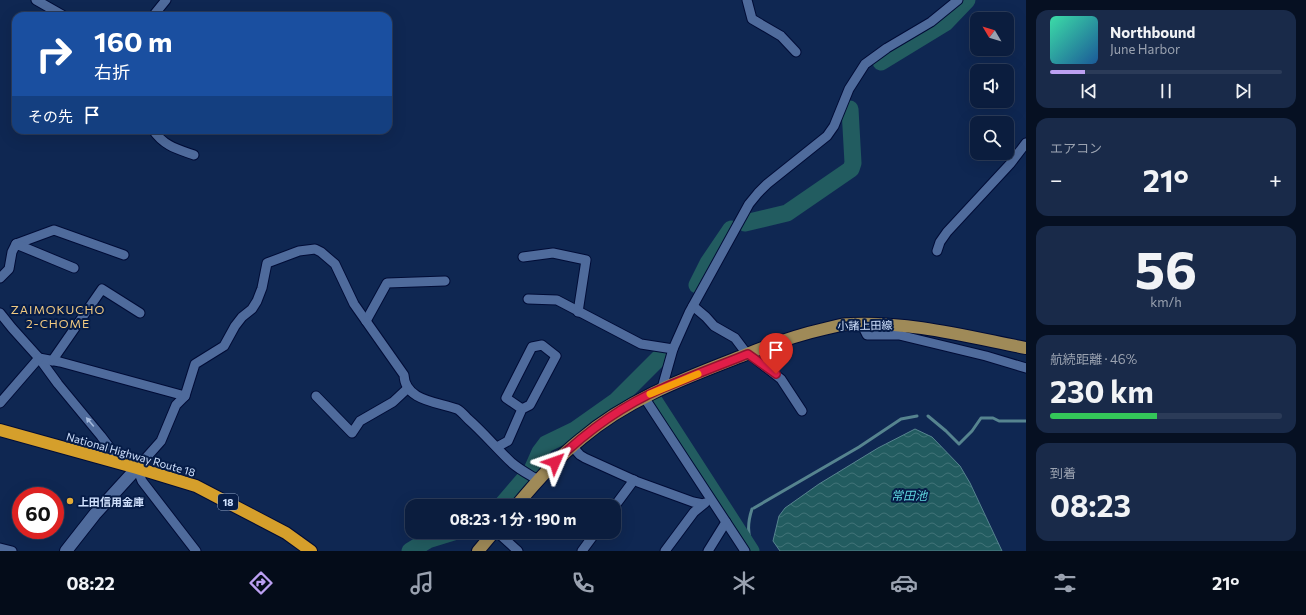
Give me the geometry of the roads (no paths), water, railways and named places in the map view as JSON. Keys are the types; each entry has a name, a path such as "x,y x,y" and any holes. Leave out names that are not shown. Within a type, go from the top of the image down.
{"highway":[{"name":"National Highway Route 18","path":"0,430 196,486 286,533 311,551"}],"main road":[{"name":"小諸上田線","path":"522,499 538,480 572,446 596,427 620,411 662,388 789,338 830,326 861,323 906,326 1026,348"},
{"path":"478,551 489,539"}],"street":[{"path":"36,0 57,12"},
{"path":"156,12 166,0"},
{"path":"747,0 752,19 781,36 796,52"},
{"path":"662,388 673,349 689,313 749,204 767,184 827,136 834,126 848,90 865,64 887,48 931,22 958,0"},
{"path":"156,134 159,139 174,148 194,155"},
{"path":"937,251 940,242 950,228 1010,164 1026,143"},
{"path":"0,278 9,269 12,252 16,244 54,230 124,255"},
{"path":"16,244 74,268"},
{"path":"66,551 95,514 161,441 176,405 185,396 195,364 224,346 242,316 252,309 262,288 267,264 299,251 315,249 335,264 354,304 404,375 404,382 408,388 429,402 458,410 481,430 513,464 538,480"},
{"path":"523,257 553,253 586,260 578,312"},
{"path":"366,321 388,283 444,281"},
{"path":"52,361 102,289 140,313"},
{"path":"528,299 556,300 641,344 673,349"},
{"path":"693,306 715,327 735,338 748,354 782,380 802,411"},
{"path":"0,313 39,358 122,464"},
{"path":"0,322 12,328"},
{"path":"861,323 867,335 899,335 986,356 1026,368"},
{"path":"497,447 508,441 522,409 530,405 556,356 542,345 532,347 506,398 522,409"},
{"path":"39,358 185,396"},
{"path":"0,403 39,358"},
{"path":"316,396 352,433 360,421 393,402 408,388"},
{"path":"644,397 707,502 726,522 745,551"},
{"path":"572,446 585,458 634,480 697,504 707,502"},
{"path":"137,468 142,481 196,551"},
{"path":"620,499 634,480"},
{"path":"665,551 694,512 707,502"},
{"path":"708,551 726,522"},
{"path":"503,539 518,551"},
{"path":"582,551 591,539"},
{"path":"0,548 12,551"}],"water":[{"name":"常田池","path":"915,429 932,437 960,466 970,483 1002,551 780,551 773,541 779,516 785,508 819,484 878,448"}],"waterway":[{"path":"881,62 945,23 967,0"},
{"path":"745,223 787,213 851,169 853,163 850,109"},
{"path":"697,285 708,263 731,229"},
{"path":"507,499 532,470 540,452 546,444 575,430 616,401 659,358"},
{"path":"653,399 751,551"},
{"path":"754,508 859,447 901,419 917,416"},
{"path":"928,416 959,444 972,431 981,418 993,418 999,421 1026,421"},
{"path":"752,509 749,520 749,536 756,551"},
{"path":"410,551 431,539"}],"place":[{"name":"上田信用金庫","path":"70,501"}],"district":[{"name":"ZAIMOKUCHO 2-CHOME","path":"58,316"}]}
